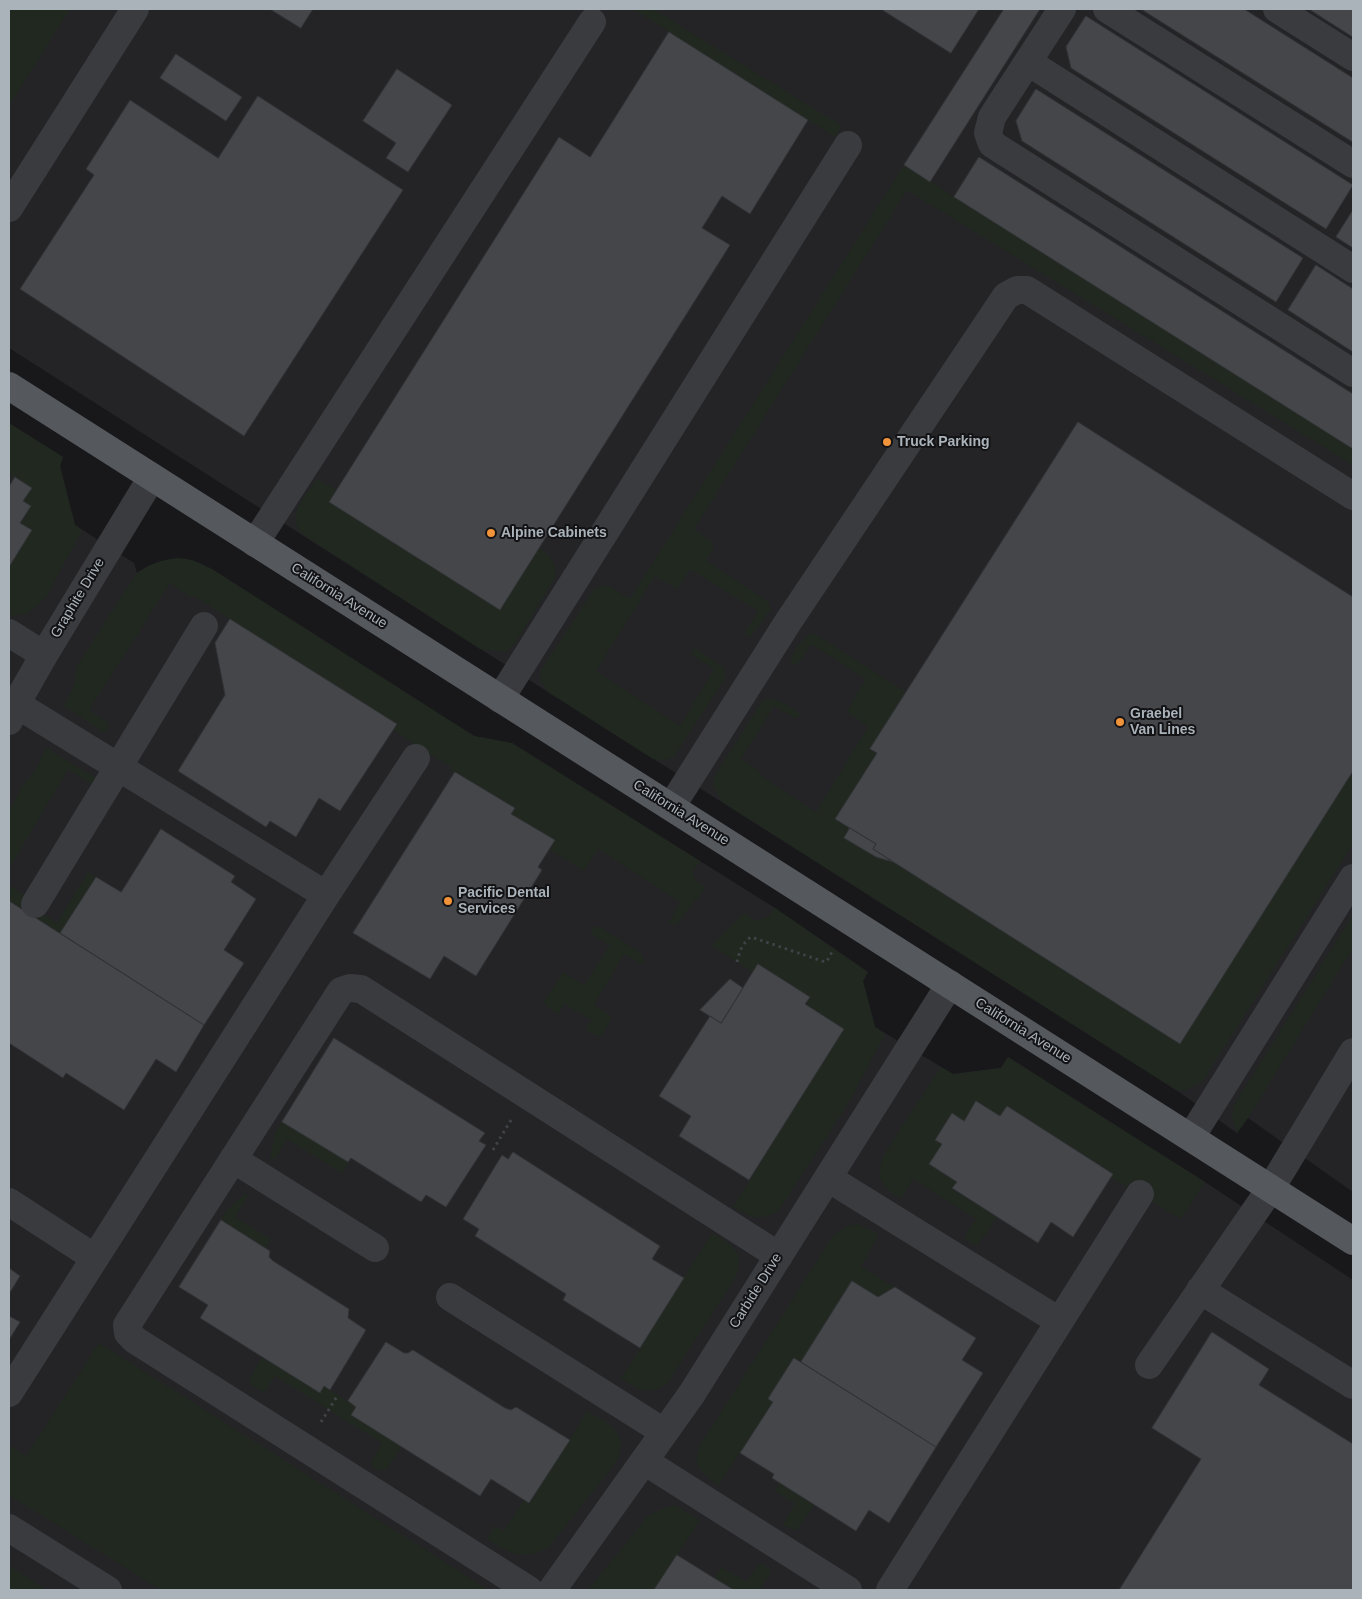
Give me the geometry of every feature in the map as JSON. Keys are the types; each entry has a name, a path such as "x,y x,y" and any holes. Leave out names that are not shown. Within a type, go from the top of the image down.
{"main road":[{"name":"California Avenue","path":"9,386 1353,1240"}],"street":[{"path":"9,208 135,9"},
{"path":"1062,9 992,117 988,132 992,144 1353,373"},
{"path":"1107,9 1353,164"},
{"path":"1278,9 1353,57"},
{"path":"255,543 592,22"},
{"path":"1028,62 1353,268"},
{"path":"500,699 848,145"},
{"path":"671,807 788,622 957,369 1006,296 1017,290 1027,290 1353,496"},
{"name":"Graphite Drive","path":"12,712 44,655 152,477"},
{"path":"35,904 204,626"},
{"path":"9,633 44,655"},
{"path":"12,712 119,767 326,895"},
{"path":"9,1393 326,895 416,758"},
{"path":"1191,1137 1353,878"},
{"name":"Carbide Drive","path":"552,1590 691,1395 950,984"},
{"path":"529,1590 135,1340 128,1332 127,1325 341,991 350,988 361,989 778,1256"},
{"path":"1149,1365 1271,1188 1353,1052"},
{"path":"233,1159 375,1248"},
{"path":"828,1178 1060,1321"},
{"path":"890,1590 1140,1194"},
{"path":"9,1202 95,1258"},
{"path":"1200,1290 1353,1385"},
{"path":"450,1297 664,1432"},
{"path":"644,1461 848,1590"},
{"path":"9,1528 108,1590"}],"path":[{"path":"737,962 740,952 751,937 825,962 832,952"}],"shaded area":[{"path":"9,9 1353,9 1353,1192 1248,1118 1237,1133 1176,1090 9,348"},
{"path":"9,9 70,9 9,106"},
{"path":"633,9 653,9 842,126 835,137"},
{"path":"904,165 1353,449 1353,465 907,190 694,529 711,541 714,547 706,561 766,600 769,603 770,610 750,638 745,632 758,611 690,569 677,589 655,576 596,671 680,726 714,669 692,655 692,652 695,648 722,666 725,672 724,680 674,757 665,760 653,759 548,692 540,678 541,670 594,589 603,585 611,587 630,599"},
{"path":"9,423 63,457 60,466 75,525 134,563 137,573 148,566 171,559 185,559 200,563 474,736 512,743 775,908 868,972 863,981 875,1027 953,1074 1001,1068 1008,1057 1205,1182 1353,1280 1353,1590 9,1590"},
{"path":"9,423 63,457 60,466 75,525 82,530 47,596 25,614 13,616 9,614 9,567 32,530 20,523 30,506 23,501 31,488 9,474"},
{"path":"317,479 336,490 329,502 499,609 539,547 552,560 555,568 555,578 514,645 505,652 480,649 305,536 298,529 296,514 302,501"},
{"path":"179,558 192,560 212,569 474,736 512,743 700,861 693,872 696,881 706,887 677,924 668,924 680,902 598,849 584,871 549,849 554,840 511,814 515,808 450,769 451,767 393,730 396,724 194,596 189,596 170,583 89,710 108,723 104,733 64,706 75,683 76,667 137,573 157,562"},
{"path":"813,633 906,692 877,753 850,828 844,838 876,857 893,862 1180,1044 1353,771 1353,844 1202,1082 1185,1091 1176,1090 722,802 713,785 715,776 762,701 777,700 800,715 795,718 774,706 741,759 760,772 762,777 816,812 868,727 847,711 866,679 811,644 797,665 791,664 798,646"},
{"path":"46,748 96,778 93,784 68,769 9,869 9,811 22,786 35,771"},
{"path":"88,872 96,877 60,933 9,901 9,885 23,894 23,902 57,923"},
{"path":"775,908 868,972 863,981 875,1027 885,1034 851,1099 779,1210 767,1216 756,1217 745,1214 733,1207 844,1029 805,1004 810,997 753,972 711,946 744,913 756,921 768,917"},
{"path":"1353,915 1353,948 1237,1133 1232,1117 1234,1105"},
{"path":"594,927 599,927 640,952 645,961 644,965 624,954 594,1005 610,1015 611,1019 602,1035 598,1036 586,1030 592,1020 564,1004 558,1014 546,1006 544,1002 563,972 584,985 610,945 592,934 591,931"},
{"path":"1008,1057 1205,1182 1181,1219 1111,1177 1113,1173 1007,1106 1000,1116 976,1101 964,1121 952,1114 935,1139 942,1144 957,1182 952,1189 997,1217 977,1246 964,1238 976,1219 913,1179 901,1199 884,1186 880,1177 883,1156 941,1067 953,1074 1001,1068"},
{"path":"282,1122 348,1162 342,1173 287,1139 276,1157 274,1159 270,1157 275,1133"},
{"path":"246,1193 248,1196 235,1217 271,1239 266,1248 221,1220 227,1210"},
{"path":"857,1224 879,1234 861,1267 895,1287 878,1297 852,1282 801,1362 794,1358 769,1399 773,1402 718,1485 703,1473 698,1465 696,1460 699,1447 832,1237 847,1226"},
{"path":"712,1233 726,1241 736,1250 739,1262 735,1278 669,1381 651,1391 640,1389 621,1379"},
{"path":"99,1343 489,1590 161,1590 9,1495 9,1445 26,1456"},
{"path":"262,1357 320,1393 324,1386 356,1407 351,1415 401,1446 387,1469 380,1471 372,1467 372,1461 382,1443 275,1376 263,1392 251,1385 249,1380"},
{"path":"587,1411 609,1425 619,1435 621,1442 617,1461 549,1547 540,1552 524,1555 510,1552 487,1539 494,1526 504,1531 524,1500 530,1503"},
{"path":"780,1483 814,1505 796,1531 783,1525 795,1503 775,1491"},
{"path":"674,1505 700,1520 654,1590 588,1590 648,1516"},
{"path":"760,1563 770,1569 770,1573 759,1590 734,1590 714,1578 721,1567 746,1582"},
{"path":"9,1566 47,1590 9,1590"}],"building":[{"path":"270,9 313,9 301,28"},
{"path":"881,9 979,9 951,53"},
{"path":"1004,9 1040,9 930,182 904,165"},
{"path":"1141,9 1244,9 1353,78 1353,142"},
{"path":"1309,9 1353,9 1353,37"},
{"path":"1086,16 1353,185 1326,229 1071,68 1066,47"},
{"path":"669,32 808,120 750,214 722,196 702,228 730,245 500,610 329,502 559,137 590,157"},
{"path":"176,54 242,97 226,121 160,78"},
{"path":"397,69 452,105 408,172 386,158 396,143 363,121"},
{"path":"1036,89 1303,258 1276,302 1022,141 1016,121"},
{"path":"258,96 403,190 244,436 20,289 94,175 86,169 130,100 218,158"},
{"path":"979,157 1353,394 1353,449 954,197"},
{"path":"1353,210 1353,248 1336,237"},
{"path":"1316,265 1353,289 1353,352 1288,310"},
{"name":"Graebel Van Lines","path":"1078,422 1353,597 1353,771 1180,1044 873,849 876,844 835,819 877,753 870,749"},
{"path":"15,477 32,488 23,501 31,506 20,523 32,530 9,567 9,487"},
{"path":"230,619 397,724 340,811 319,798 296,837 270,821 266,827 178,771 225,695 215,643"},
{"name":"Pacific Dental Services","path":"455,772 515,808 511,814 555,840 538,867 542,870 476,976 444,956 430,979 353,933"},
{"path":"850,828 876,844 873,849 893,862 876,857 844,838"},
{"path":"161,829 235,876 231,882 256,899 224,950 244,963 204,1025 60,933 96,877 121,892"},
{"path":"9,901 204,1025 176,1072 156,1059 124,1110 66,1073 63,1078 9,1043"},
{"path":"758,964 810,997 805,1004 844,1029 749,1180 679,1136 691,1116 659,1096 710,1016 721,1023"},
{"path":"730,979 743,988 721,1023 700,1010"},
{"path":"334,1038 485,1133 479,1141 486,1145 446,1207 426,1195 421,1202 351,1158 348,1162 282,1122"},
{"path":"976,1101 1000,1116 1007,1106 1113,1174 1073,1237 1051,1222 1038,1243 952,1188 957,1182 929,1164 942,1144 935,1140 952,1113 964,1121"},
{"path":"513,1152 660,1246 652,1259 684,1278 640,1348 563,1300 566,1294 475,1236 479,1229 463,1219 502,1155 508,1159"},
{"path":"221,1220 270,1251 269,1257 273,1261 349,1309 348,1318 366,1330 330,1390 324,1386 320,1393 200,1318 208,1305 179,1287"},
{"path":"9,1268 20,1276 9,1294"},
{"path":"852,1281 878,1297 895,1287 976,1338 962,1360 983,1373 936,1447 801,1362"},
{"path":"9,1316 20,1322 9,1340"},
{"path":"1212,1332 1269,1369 1259,1385 1353,1444 1353,1590 1119,1590 1201,1459 1152,1428"},
{"path":"386,1342 404,1353 413,1350 505,1408 511,1410 516,1407 570,1440 529,1503 491,1479 480,1496 351,1415 356,1407 348,1401"},
{"path":"794,1358 936,1447 889,1523 869,1510 856,1531 772,1478 774,1474 740,1453 773,1402 768,1399"},
{"path":"677,1555 714,1578 734,1590 654,1590"}],"place":[{"name":"Truck Parking","path":"887,442"},
{"name":"Alpine Cabinets","path":"491,533"},
{"name":"Graebel Van Lines","path":"1120,722"},
{"name":"Pacific Dental Services","path":"448,901"}]}
